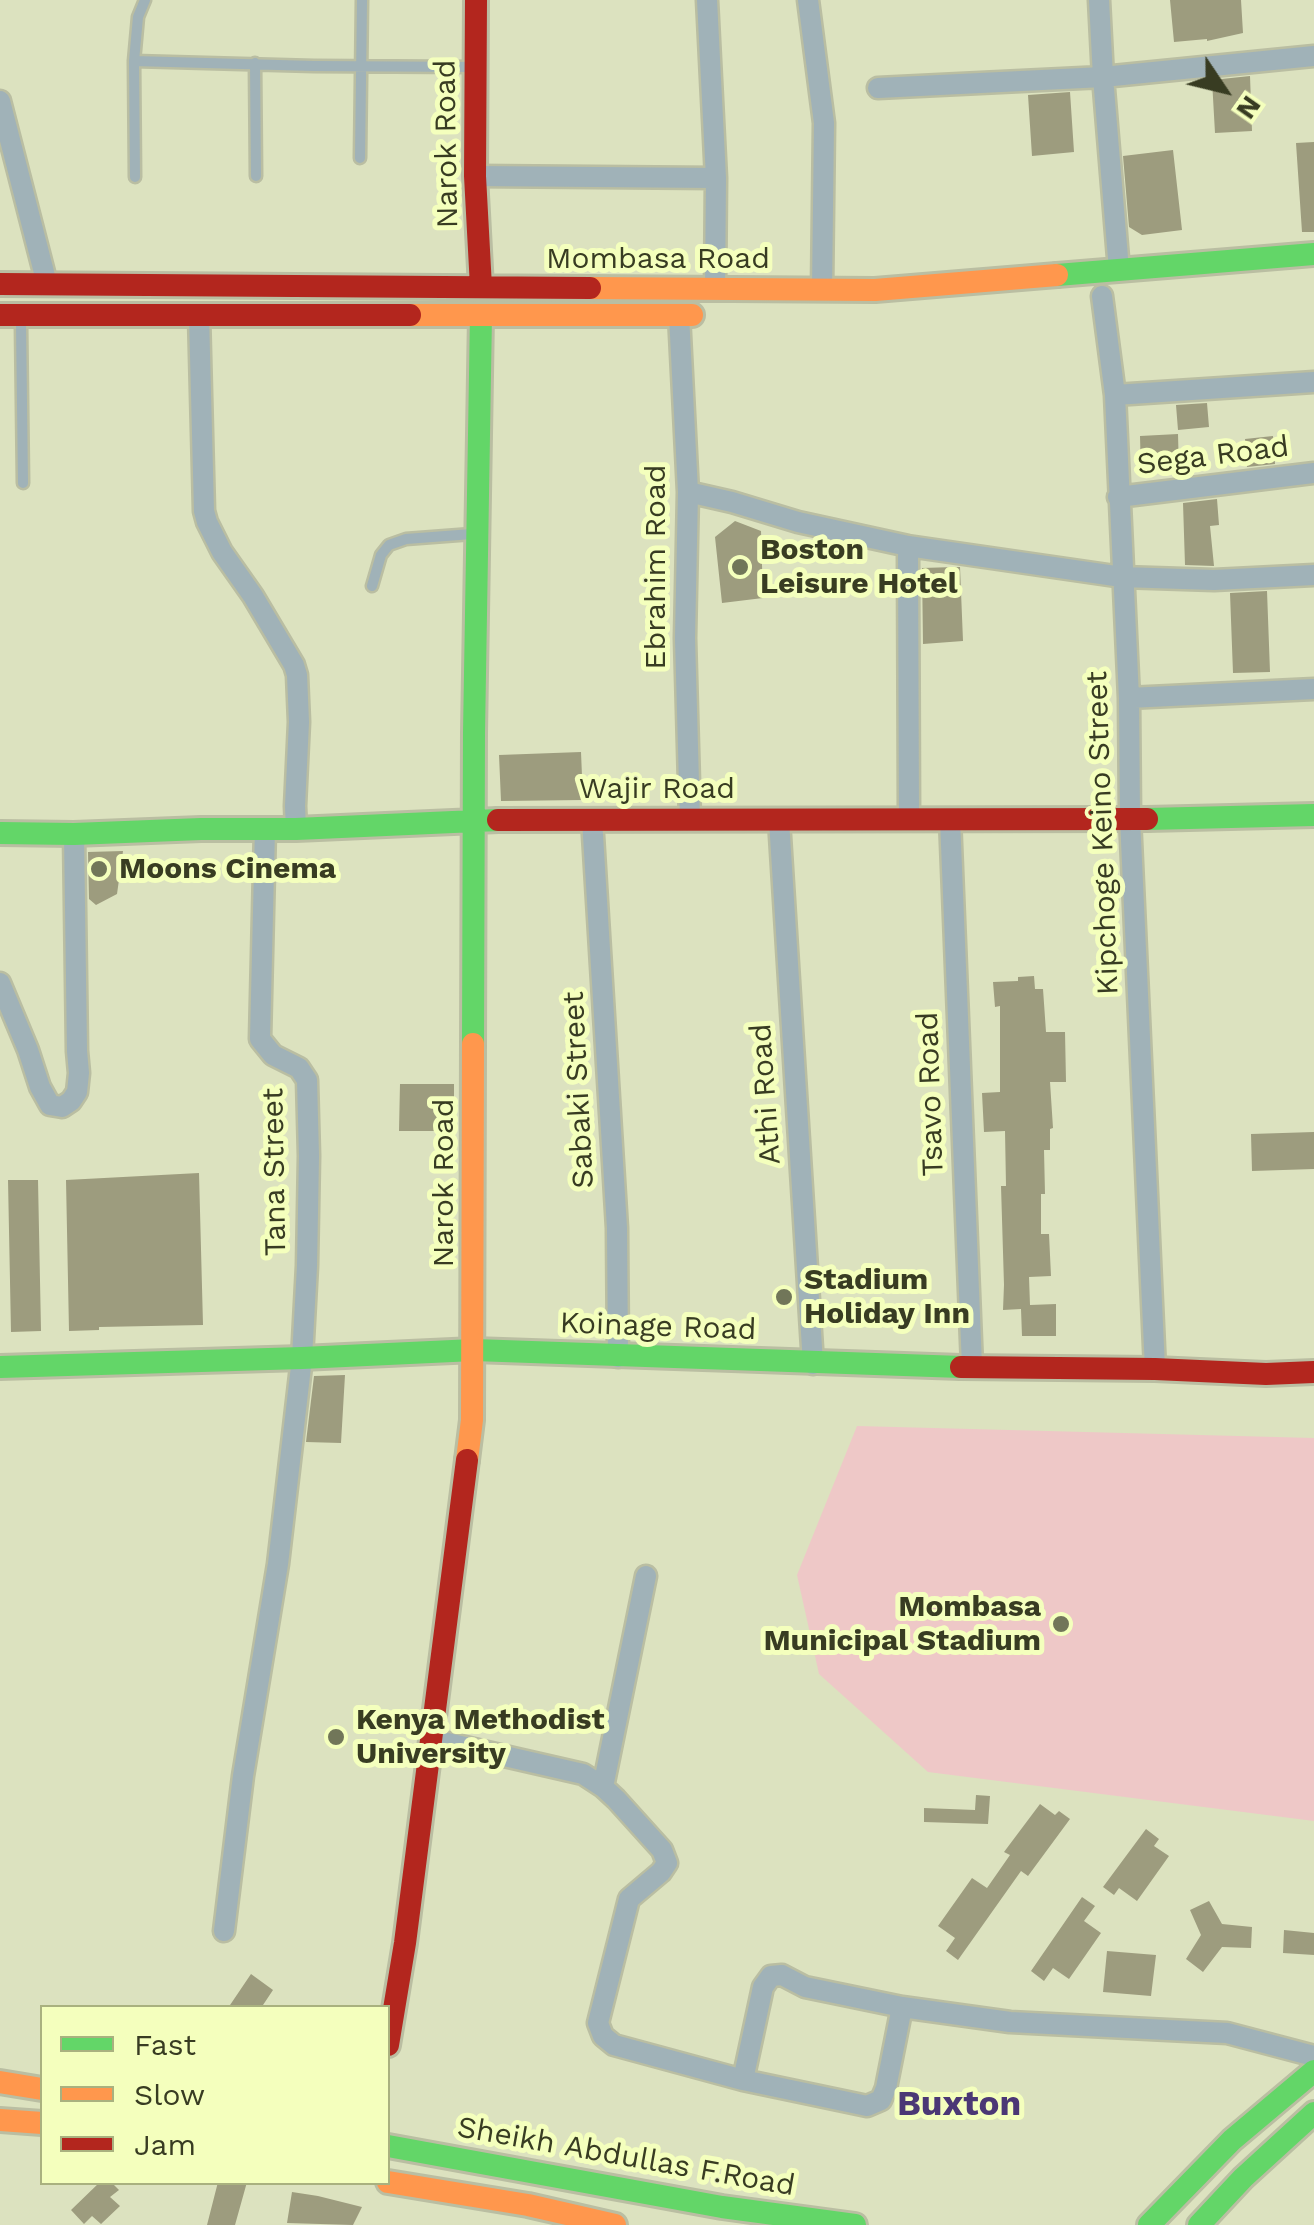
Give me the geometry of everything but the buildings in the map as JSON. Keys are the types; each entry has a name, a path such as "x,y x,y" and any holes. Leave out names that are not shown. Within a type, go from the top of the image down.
{"main road":[{"name":"Narok Road","path":"476,0 475,176 481,287"},
{"name":"Mombasa Road","path":"0,284 822,290 881,282 1067,274 1314,254"},
{"path":"1172,266 1176,290"},
{"path":"1067,274 1095,297"},
{"path":"427,287 427,315"},
{"path":"528,288 530,315"},
{"name":"Mombasa Road","path":"10,315 716,315"},
{"name":"Narok Road","path":"390,2033 405,1944 472,1420 476,534 481,315"},
{"name":"Wajir Road","path":"0,833 296,828 476,820 1086,821 1314,815"},
{"name":"Koinage Road","path":"0,1367 474,1350 813,1364 1314,1372"},
{"path":"1149,2225 1232,2140 1314,2071"},
{"path":"0,2082 40,2089"},
{"path":"1198,2225 1314,2113"},
{"path":"0,2120 40,2123"},
{"name":"Sheikh Abdullas F.Road","path":"390,2146 722,2207 855,2225"},
{"path":"390,2182 528,2215 615,2225"}],"street":[{"path":"707,0 716,178 715,289"},
{"path":"808,0 822,102 822,290"},
{"path":"1099,0 1118,270"},
{"path":"878,88 1103,77 1314,56"},
{"path":"0,101 47,284"},
{"path":"475,176 716,178"},
{"name":"Kipchoge Keino Street","path":"1095,297 1115,395 1155,1369"},
{"path":"199,315 204,510 222,552 253,596 297,675 296,828"},
{"name":"Ebrahim Road","path":"680,315 688,492 685,638 690,820"},
{"path":"1115,395 1314,382"},
{"name":"Sega Road","path":"1118,498 1314,473"},
{"path":"688,492 908,546 1122,577 1214,580 1314,575"},
{"path":"908,546 910,820"},
{"path":"1129,698 1314,689"},
{"name":"Sabaki Street","path":"592,819 617,1228 618,1357"},
{"name":"Athi Road","path":"778,820 813,1364"},
{"name":"Tsavo Road","path":"950,820 972,1366"},
{"name":"Tana Street","path":"266,828 260,1039 273,1056 305,1074 308,1089 302,1358"},
{"path":"0,982 40,1088 50,1105 62,1107 77,1092 79,1073 74,834"},
{"path":"224,1930 243,1776 278,1564 302,1358"},
{"path":"603,1787 646,1576"},
{"path":"430,1739 583,1774 603,1787 662,1850 667,1862 662,1872 629,1900 598,2024 603,2036 614,2044 743,2080 867,2106 881,2100 886,2088 902,2007"},
{"path":"743,2080 763,1988 772,1976 782,1975 804,1987 902,2007 1010,2022 1227,2034 1314,2056"}],"lane":[{"path":"136,176 134,61 138,17 145,0"},
{"path":"360,158 362,0"},
{"path":"134,61 476,67"},
{"path":"255,63 256,176"},
{"path":"10,315 22,483"},
{"path":"372,586 380,554 389,545 406,539 476,534"}],"shaded area":[{"name":"Mombasa Municipal Stadium","path":"857,1426 1314,1438 1314,1821 928,1772 819,1674 797,1575"}],"traffic: fast":[{"path":"1057,275 1314,254"},
{"path":"473,1044 481,315"},
{"path":"1147,819 1314,815"},
{"path":"0,833 296,829 498,820"},
{"path":"0,1367 474,1350 961,1367"},
{"path":"1149,2225 1232,2140 1314,2071"},
{"path":"1199,2225 1314,2113"},
{"path":"390,2146 722,2207 855,2225"}],"traffic: slow":[{"path":"590,288 875,290 1057,275"},
{"path":"410,315 692,315"},
{"path":"467,1460 472,1420 473,1044"},
{"path":"0,2082 40,2089"},
{"path":"0,2120 40,2123"},
{"path":"390,2182 528,2205 615,2225"}],"traffic: jam":[{"path":"476,0 475,176 481,287"},
{"path":"0,284 590,288"},
{"path":"0,315 410,315"},
{"path":"498,820 1147,819"},
{"path":"961,1367 1314,1372"},
{"path":"390,2033 467,1460"}],"place":[{"name":"Boston Leisure Hotel","path":"740,567"},
{"name":"Moons Cinema","path":"99,869"},
{"name":"Stadium Holiday Inn","path":"784,1297"},
{"name":"Mombasa Municipal Stadium","path":"1061,1624"},
{"name":"Kenya Methodist University","path":"336,1737"}],"district":[{"name":"Buxton","path":"959,2105"}]}
